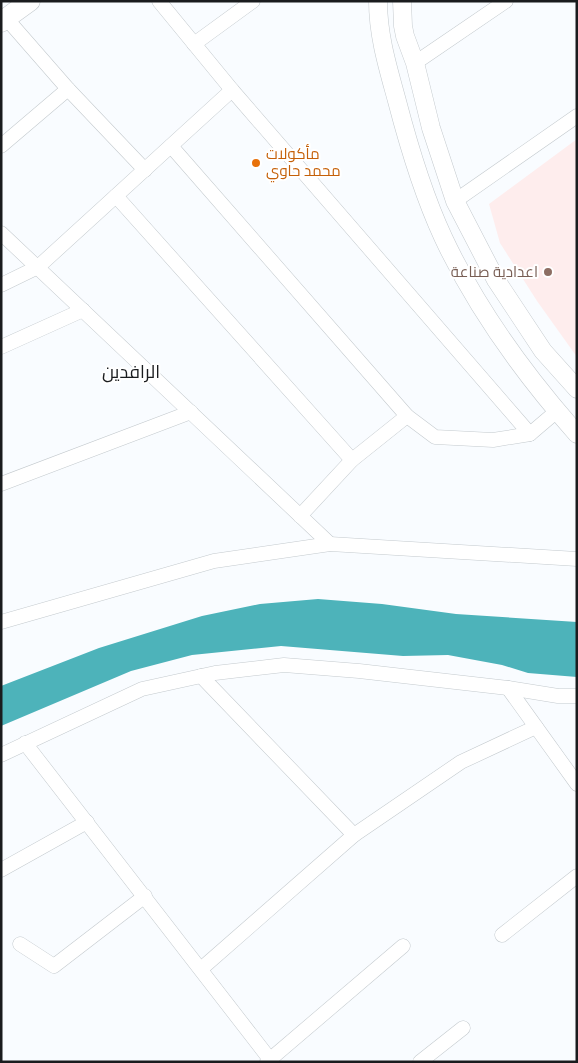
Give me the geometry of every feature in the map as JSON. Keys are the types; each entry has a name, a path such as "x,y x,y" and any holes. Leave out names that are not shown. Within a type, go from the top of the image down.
{"main road":[{"path":"4,20 30,1"}],"street":[{"path":"159,1 232,90 530,434"},
{"path":"194,44 253,1"},
{"path":"378,1 378,24 399,111 419,178 443,238 494,329 556,411 577,434"},
{"path":"402,1 403,26 431,128 455,201 496,280 544,351 577,389"},
{"path":"414,64 506,1"},
{"path":"4,20 145,170"},
{"path":"1,146 68,89"},
{"path":"1,285 38,267 232,90"},
{"path":"455,201 577,116"},
{"path":"171,146 407,416 435,437 493,440 530,434 556,411"},
{"path":"116,196 352,460"},
{"path":"1,233 330,544"},
{"path":"1,348 84,310"},
{"path":"1,484 191,412"},
{"path":"300,516 352,460 407,416"},
{"path":"1,622 214,561 330,544 577,559"},
{"path":"1,755 142,689 215,673 284,666 359,671 508,688 558,696 577,696"},
{"path":"201,676 354,835"},
{"path":"508,688 577,784"},
{"path":"201,969 354,835 462,762 536,727"},
{"path":"25,744 145,896 270,1061 403,946"},
{"path":"1,870 87,822"},
{"path":"502,935 577,876"},
{"path":"20,944 54,966 145,896"},
{"path":"420,1062 463,1028"}],"shaded area":[{"name":"اعدادية صناعة","path":"577,139 577,357 537,301 500,243 489,204"}],"water":[{"path":"318,599 382,604 456,614 577,622 577,677 528,673 502,665 448,655 403,656 281,646 192,655 131,671 1,726 1,686 99,648 202,616 260,604"}],"place":[{"name":"مأكولات محمد حاوي","path":"256,163"},
{"name":"اعدادية صناعة","path":"548,272"}],"district":[{"name":"الرافدين","path":"131,372"}]}
